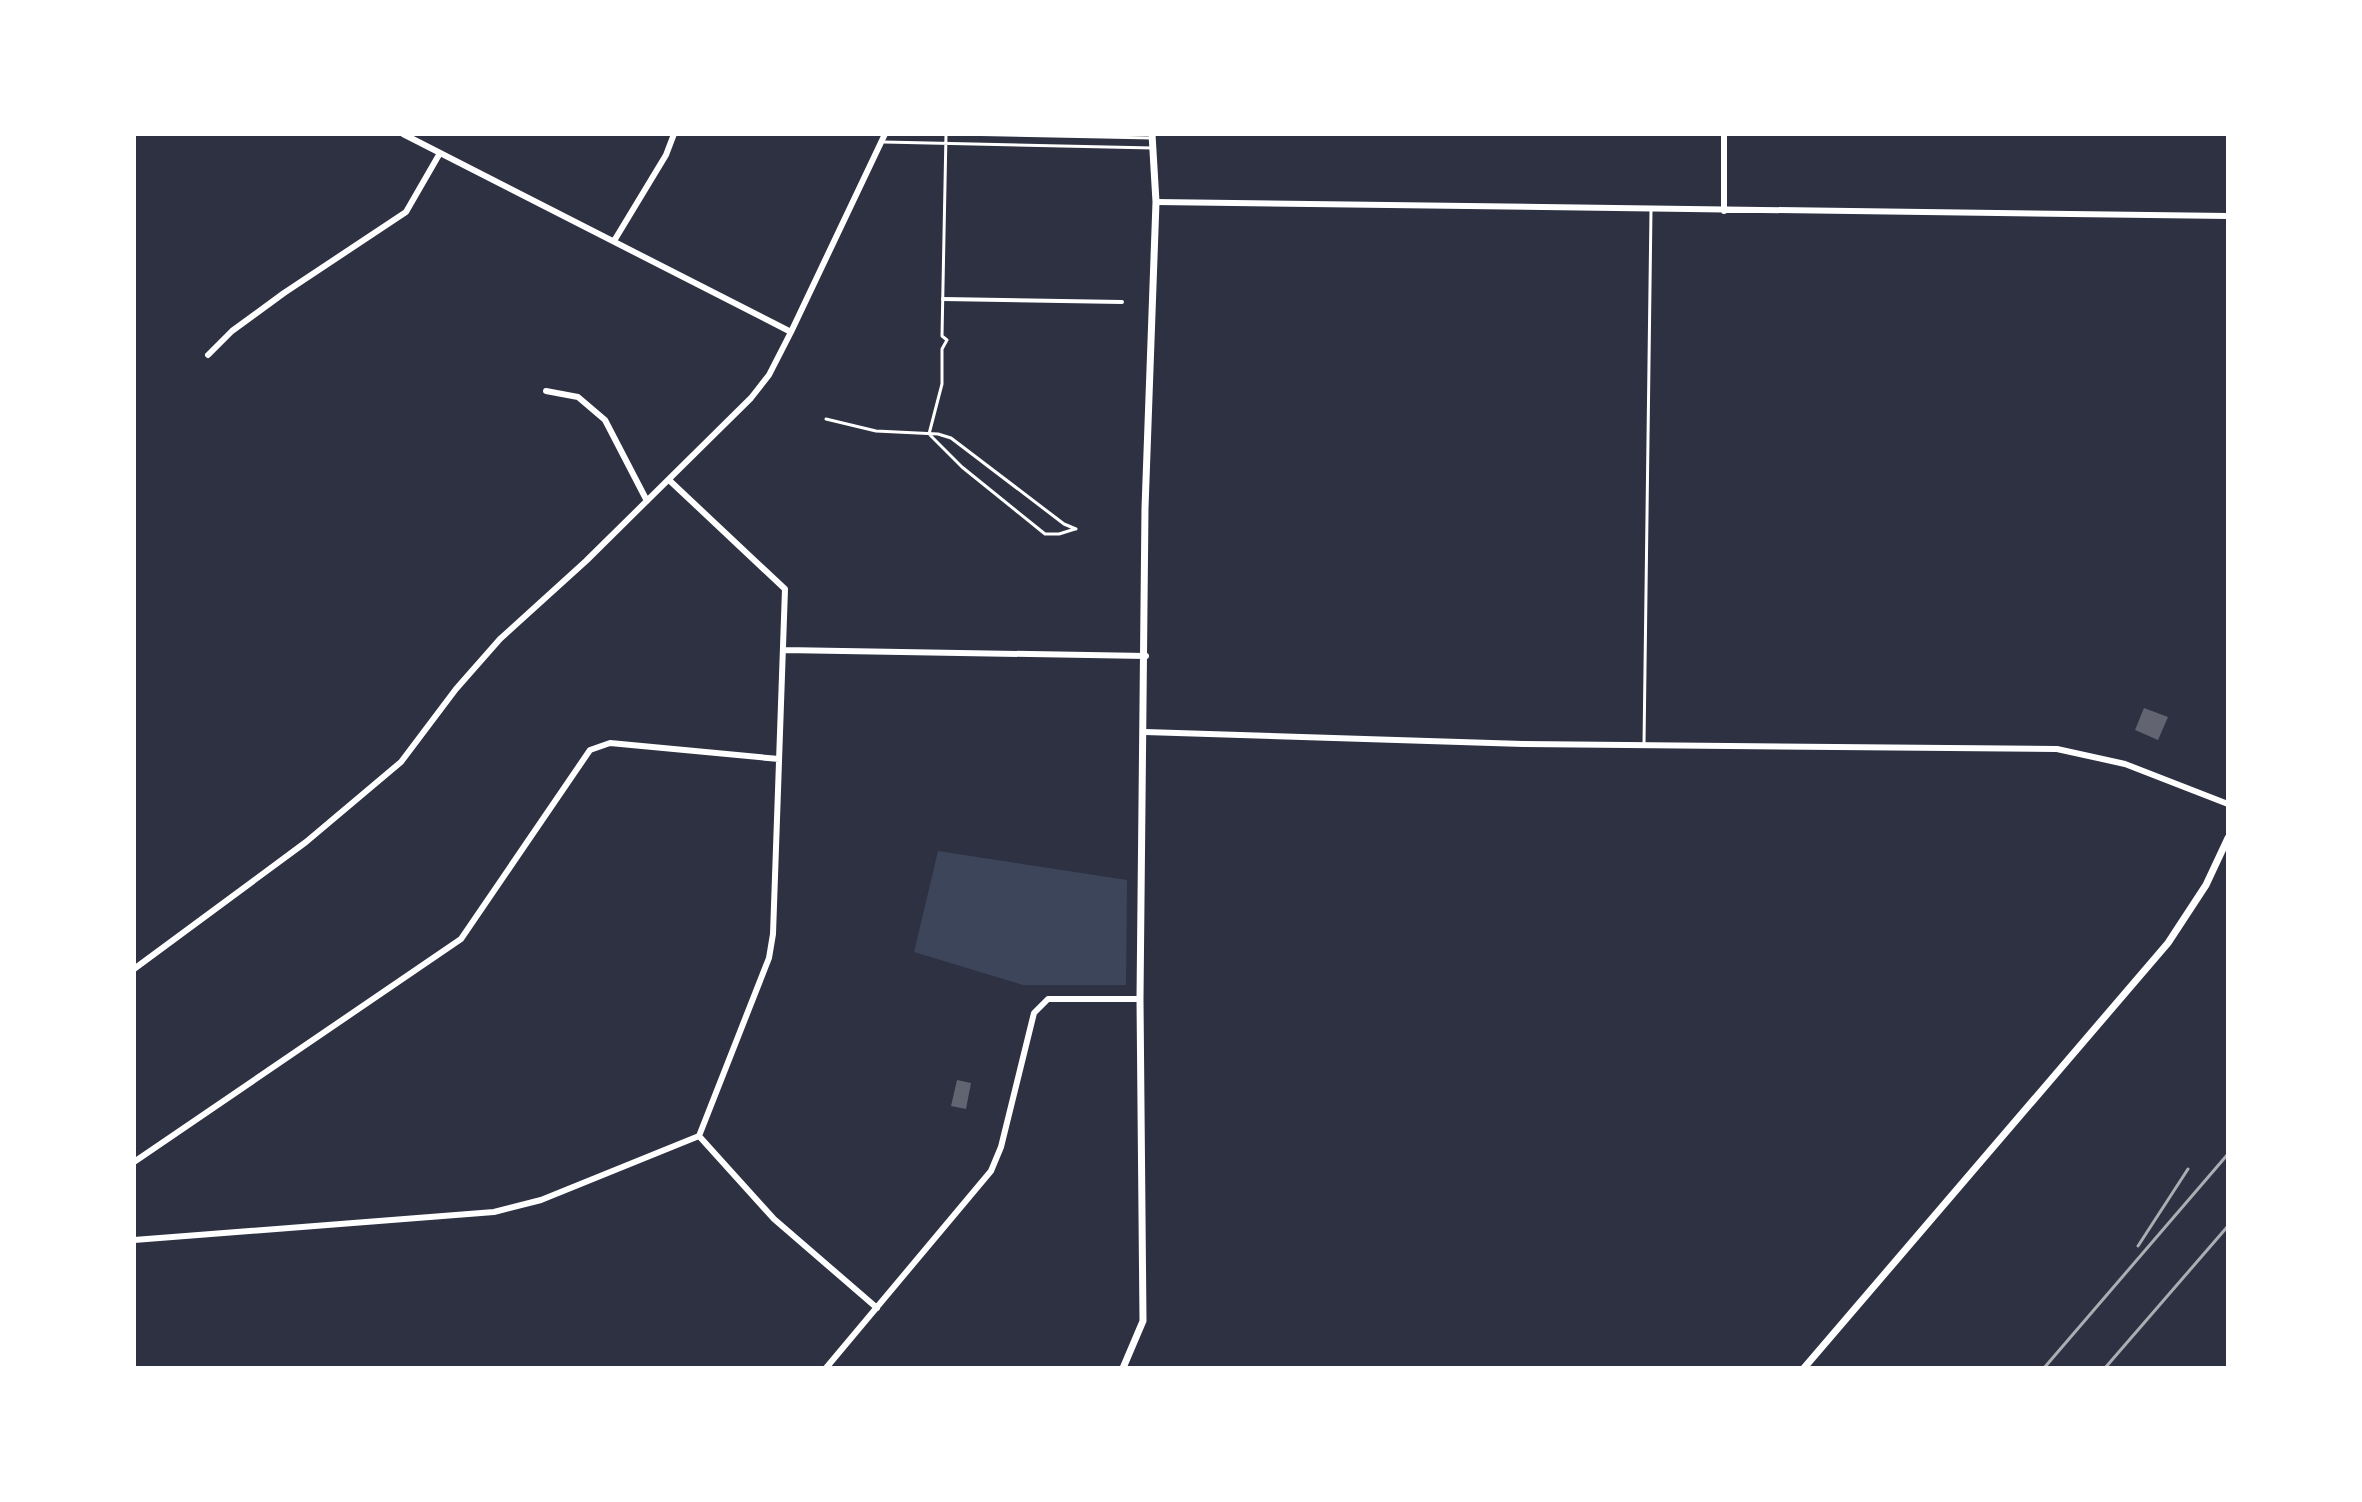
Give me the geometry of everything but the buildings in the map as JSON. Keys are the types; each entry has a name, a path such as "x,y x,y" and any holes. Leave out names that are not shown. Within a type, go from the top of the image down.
{"street":[{"path":"403,134 791,332"},
{"path":"614,241 666,155 674,134"},
{"path":"1724,134 1724,211"},
{"path":"134,969 306,842 401,762 456,689 500,639 751,398 769,375 791,332 884,138"},
{"path":"1123,1368 1143,1321 1140,999 1147,467 1156,202 1153,140"},
{"path":"208,355 232,331 284,293 406,212 440,153"},
{"path":"1156,202 2228,216"},
{"path":"943,299 1122,302"},
{"path":"546,391 578,397 605,420 647,501"},
{"path":"134,1240 494,1212 541,1200 699,1136 769,958 773,934 785,589 669,480"},
{"path":"784,650 1146,656"},
{"path":"1145,732 1308,739 2057,749 2125,764 2228,804"},
{"path":"134,1162 461,939 590,750 610,743 779,759"},
{"path":"1804,1368 2168,943 2206,885 2228,838"},
{"path":"826,1368 991,1171 1001,1147 1034,1013 1048,999 1140,999"},
{"path":"699,1136 774,1219 877,1308"}],"lane":[{"path":"929,434 942,384 942,349 947,340 942,336 946,134"},
{"path":"956,134 1153,140"},
{"path":"884,138 946,144 1153,140"},
{"path":"1644,745 1651,210"},
{"path":"826,419 876,431 929,434 951,438 1064,524 1076,529 1045,534 962,467 929,434"}],"shaded area":[{"path":"938,851 1127,880 1126,985 1023,985 914,952"}],"railway":[{"path":"2044,1368 2228,1154"},
{"path":"2138,1246 2188,1169"},
{"path":"2105,1368 2228,1226"}]}
